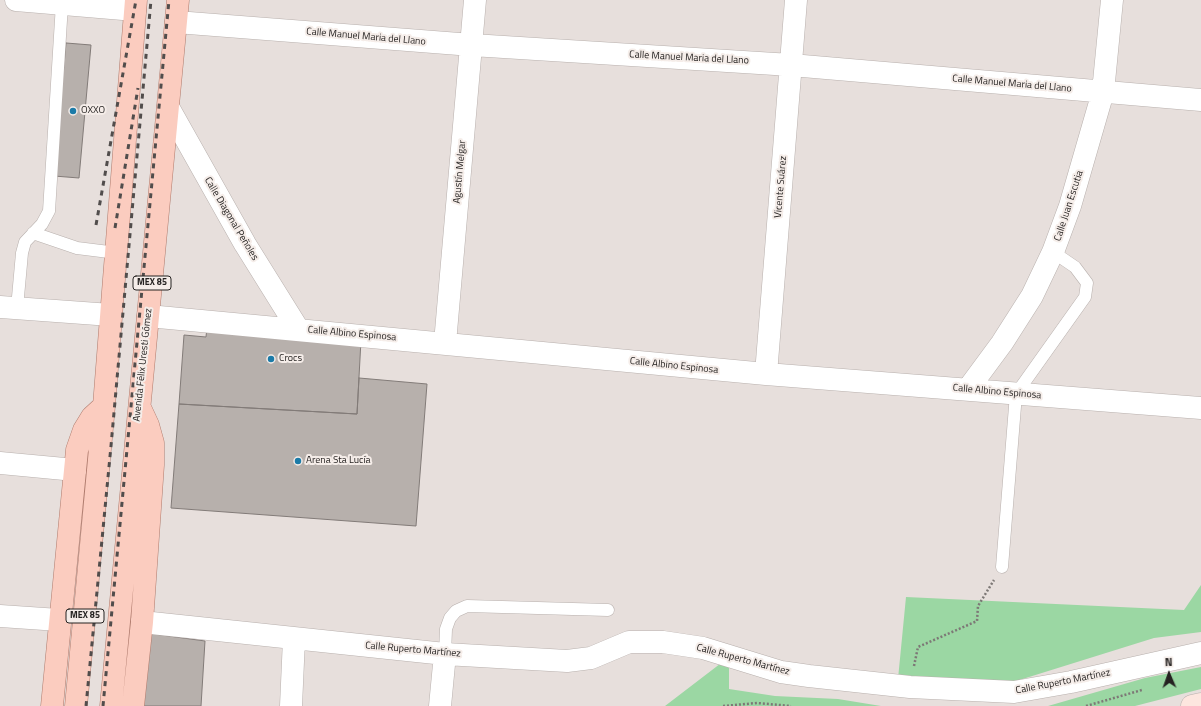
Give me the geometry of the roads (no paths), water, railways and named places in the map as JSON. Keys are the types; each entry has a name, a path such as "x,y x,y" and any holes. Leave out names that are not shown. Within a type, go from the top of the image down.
{"main road":[{"name":"Avenida Félix Uresti Gómez","path":"111,706 126,566 178,0"},
{"name":"MEX 85","path":"76,706 94,525 136,5"},
{"path":"52,706 59,620 77,450 84,430 92,417 104,406"},
{"path":"133,706 142,622 153,443 148,425 140,406"},
{"path":"1192,706 1201,704"}],"street":[{"path":"16,0 62,4 136,5"},
{"name":"Agustín Melgar","path":"445,343 475,0"},
{"name":"Vicente Suárez","path":"766,374 796,0"},
{"name":"Calle Juan Escutia","path":"968,389 1002,343 1032,296 1053,252 1070,206 1103,92 1112,0"},
{"name":"Calle Manuel Maria del Llano","path":"176,22 472,45 791,65 1201,100"},
{"name":"Calle Diagonal Peñoles","path":"168,107 225,210 298,329"},
{"path":"8,307 111,315"},
{"name":"Calle Albino Espinosa","path":"148,316 766,374 1201,408"},
{"path":"0,463 75,470"},
{"path":"0,616 59,620"},
{"name":"Calle Ruperto Martínez","path":"142,622 445,654 567,661 591,658 630,642 663,642 703,648 781,672 910,686 1014,692 1072,682 1201,653"},
{"path":"291,706 294,639"},
{"path":"440,706 445,654"}],"lane":[{"path":"8,307 26,242 42,224 49,211 62,4"},
{"path":"34,233 77,248 116,253"},
{"path":"1002,567 1016,394 1086,297 1087,283 1075,268 1053,252"},
{"path":"445,654 446,629 450,618 456,611 467,606 608,610"}],"railway":[{"path":"96,225 136,0"},
{"path":"86,706 151,0"},
{"path":"103,706 169,0"},
{"path":"115,228 138,88"}],"place":[{"name":"OXXO","path":"73,111"},
{"name":"Crocs","path":"271,359"},
{"name":"Arena Sta Lucía","path":"298,461"}]}
